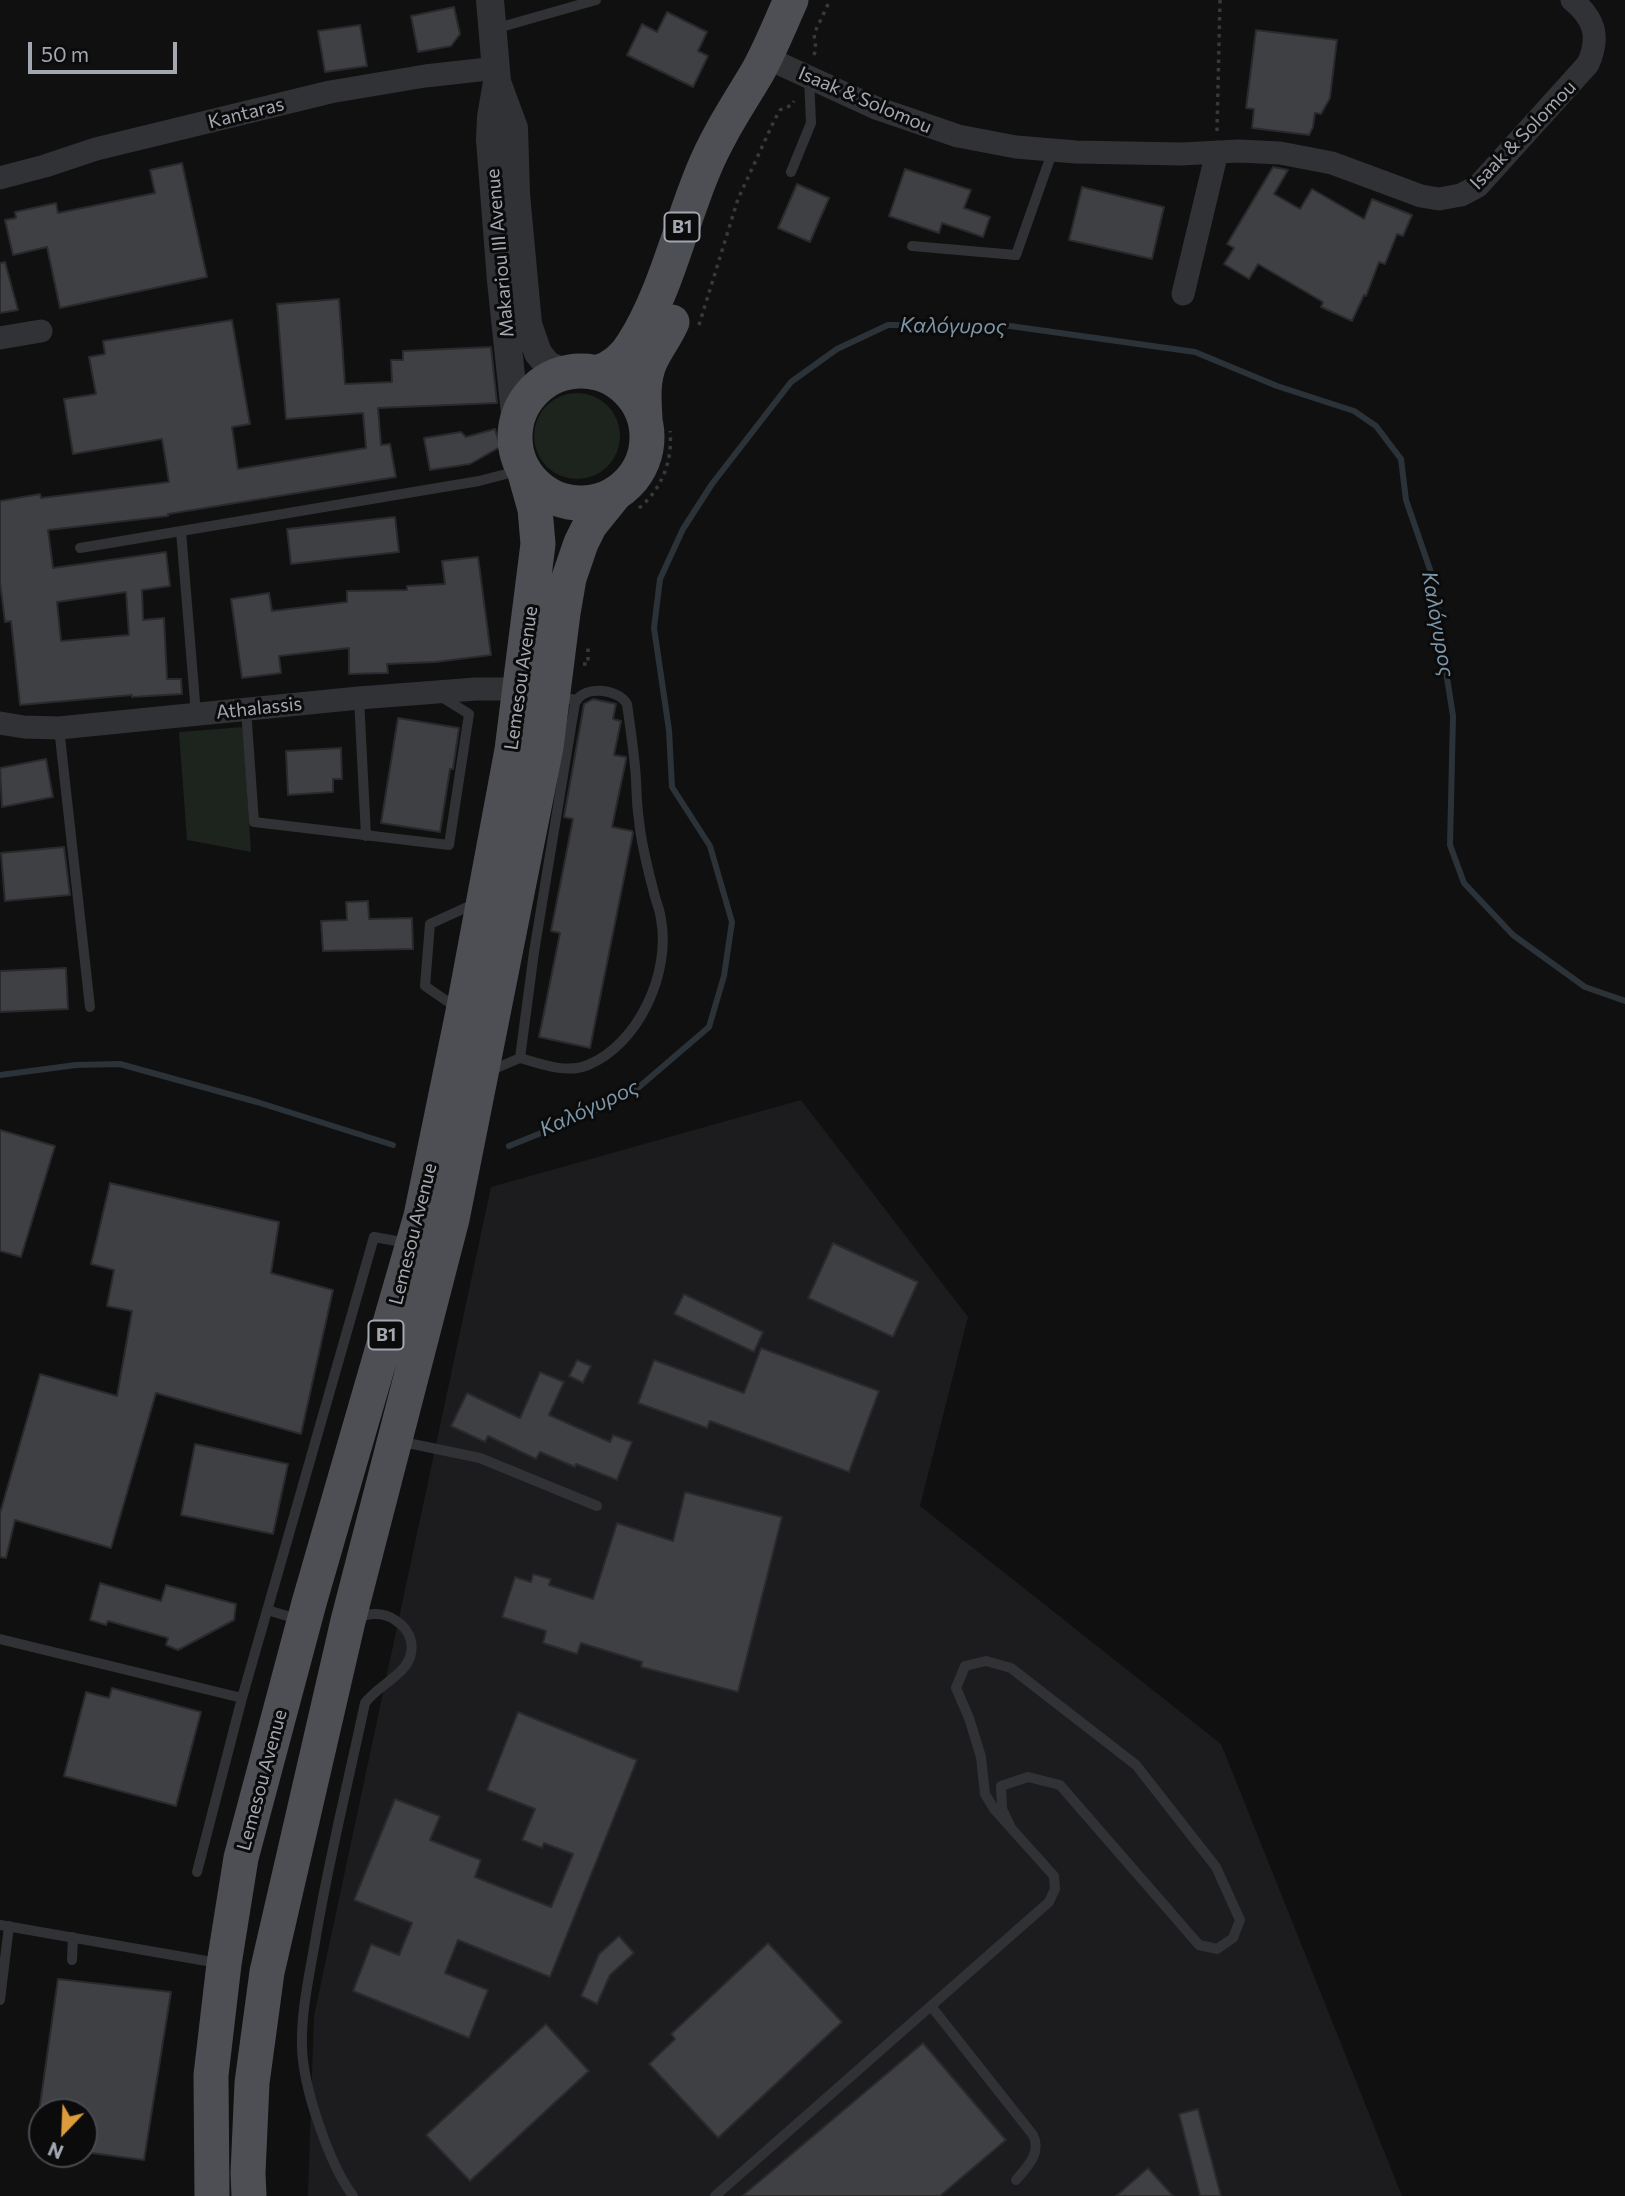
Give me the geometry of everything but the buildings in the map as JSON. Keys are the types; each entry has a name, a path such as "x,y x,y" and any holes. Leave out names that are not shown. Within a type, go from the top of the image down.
{"main road":[{"name":"B1","path":"615,494 632,480 643,462 647,440 644,390 650,362 676,313 719,179 786,3"},
{"name":"B1","path":"522,467 516,447 516,423 533,391 542,383 580,373 608,370 623,358 639,334 656,298 717,140 762,64"},
{"path":"580,373 618,382 627,389 645,419"},
{"path":"522,467 541,490 565,501 590,503 615,494"},
{"name":"Lemesou Avenue","path":"212,2196 211,2075 224,1964 241,1858 304,1620 421,1216 463,1012 512,750 538,544 535,509 522,467"},
{"name":"Lemesou Avenue","path":"249,2196 252,2083 267,1972 348,1621 452,1219 546,747 565,690 562,613 574,561 590,525 615,494"}],"street":[{"name":"Makariou III Avenue","path":"490,0 497,75 514,128 516,194 528,324 538,353 547,363 580,373"},
{"name":"Isaak & Solomou","path":"762,64 809,77 876,108 932,128 985,142 1052,150 1112,153 1262,151 1303,157 1362,172 1421,196 1450,198 1478,186 1588,64 1595,46 1594,33 1587,15 1572,0"},
{"name":"Makariou III Avenue","path":"497,75 490,140 516,423"},
{"name":"Kantaras","path":"0,178 96,149 330,92 425,76 497,75"},
{"path":"1183,294 1217,152"},
{"path":"0,338 41,331"},
{"name":"Athalassis","path":"0,723 59,728 359,698 520,689"}],"lane":[{"path":"493,29 596,0"},
{"path":"791,172 811,123 809,77"},
{"path":"912,246 1016,255 1052,150"},
{"path":"80,548 478,481 522,467"},
{"path":"181,531 197,714"},
{"path":"481,1074 520,1058 551,1068 578,1068 587,1065 613,1050 639,1021 650,1000 662,953 662,919 639,821 627,704 622,695 609,691 587,692 577,697 565,690 520,1058"},
{"path":"246,709 254,822 449,845 469,714 433,692"},
{"path":"359,698 366,836"},
{"path":"59,728 90,1007"},
{"path":"463,1012 425,986 430,924 484,898"},
{"path":"197,1872 242,1698 374,1237 412,1244"},
{"path":"395,1440 480,1458 597,1506"},
{"path":"267,1610 304,1620"},
{"path":"348,1621 365,1615 387,1615 400,1623 411,1639 411,1654 403,1670 373,1693 365,1703 323,1890 304,2001 302,2048 308,2094 327,2145 354,2196"},
{"path":"0,1639 242,1698"},
{"path":"715,2196 1049,1902 1055,1889 1054,1877 994,1809 985,1794 981,1757 956,1688 965,1666 986,1661 1011,1668 1136,1765 1216,1867 1240,1920 1233,1938 1217,1949 1199,1945 1060,1785 1028,1777 1001,1786 1002,1809 1011,1828"},
{"path":"0,2000 4,1926 224,1964"},
{"path":"72,1960 73,1937"},
{"path":"931,2006 1037,2143 1034,2158 1016,2180"}],"path":[{"path":"1217,152 1220,0"}],"shaded area":[{"path":"569,393 585,393 608,405 617,419 620,436 617,453 608,467 585,479 569,479 553,472 541,460 534,444 534,428 541,412 553,400"},
{"path":"243,727 251,852 187,840 179,732"},
{"path":"801,1100 968,1317 920,1506 1221,1744 1402,2196 308,2196 314,2016 491,1187"}],"waterway":[{"name":"Καλόγυρος","path":"509,1146 588,1114 639,1087 709,1027 724,976 732,922 710,846 672,787 669,730 654,628 660,579 683,529 712,484 791,382 837,349 888,325 1003,325 1195,352 1277,386 1354,411 1376,426 1401,459 1406,500 1435,584 1453,716 1450,845 1464,883 1513,935 1585,987 1625,1001"},
{"name":"Καλόγυρος","path":"0,1075 76,1065 120,1064 257,1102 393,1145"}]}
